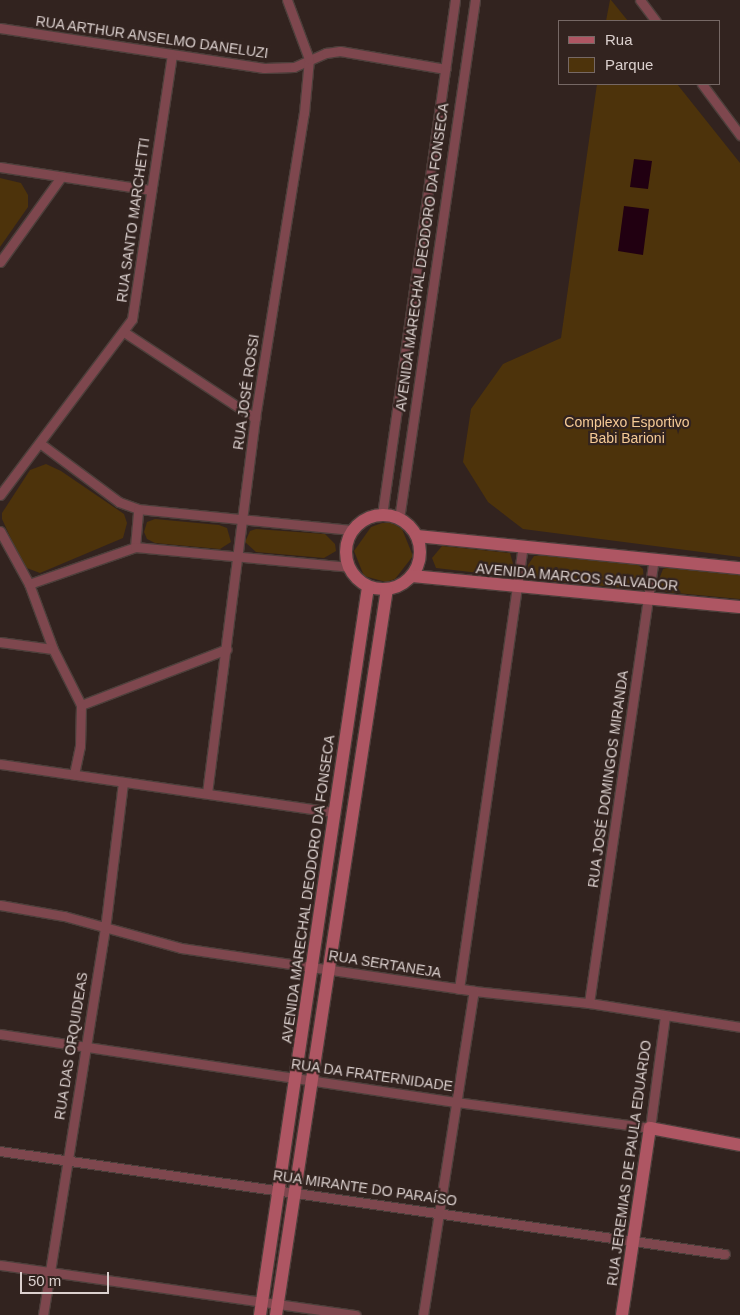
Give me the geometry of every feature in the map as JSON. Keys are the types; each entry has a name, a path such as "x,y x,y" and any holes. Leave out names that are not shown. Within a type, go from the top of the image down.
{"street":[{"name":"RUA JOSÉ ROSSI","path":"207,793 240,555 255,418 304,113 309,59 287,0"},
{"name":"AVENIDA MARECHAL DEODORO DA FONSECA","path":"382,516 455,0"},
{"name":"AVENIDA MARECHAL DEODORO DA FONSECA","path":"399,519 476,0"},
{"path":"640,0 655,20"},
{"name":"RUA ARTHUR ANSELMO DANELUZI","path":"0,28 172,56 280,68 294,67 309,59 340,51 445,69"},
{"name":"RUA SANTO MARCHETTI","path":"0,495 41,444 124,332 136,307 151,190 172,56"},
{"path":"703,85 740,136"},
{"path":"0,167 151,190"},
{"path":"0,262 61,177"},
{"path":"124,332 255,418"},
{"path":"41,444 119,502 138,509 175,515 243,518 354,530"},
{"path":"135,547 138,509"},
{"path":"382,516 399,519 417,536 419,561 412,576 401,585 387,590 368,587 349,567 347,548 354,530 371,517 382,516"},
{"path":"0,531 29,584 53,650 81,705 80,746 74,774"},
{"name":"AVENIDA MARCOS SALVADOR","path":"417,536 740,568"},
{"path":"29,584 135,547 240,555 349,567"},
{"path":"459,989 523,548"},
{"name":"RUA JOSÉ DOMINGOS MIRANDA","path":"589,1002 654,560"},
{"name":"AVENIDA MARCOS SALVADOR","path":"412,576 740,607"},
{"name":"AVENIDA MARECHAL DEODORO DA FONSECA","path":"261,1309 368,587"},
{"path":"277,1310 387,590"},
{"path":"0,642 53,650"},
{"path":"81,705 227,649"},
{"path":"0,764 334,812"},
{"name":"RUA DAS ORQUIDEAS","path":"43,1315 66,1161 105,929 123,782"},
{"name":"RUA SERTANEJA","path":"0,905 64,916 105,929 182,948 474,991 589,1002 740,1027"},
{"path":"423,1315 474,991"},
{"name":"RUA JEREMIAS DE PAULA EDUARDO","path":"622,1315 665,1016"},
{"name":"RUA DA FRATERNIDADE","path":"0,1034 313,1082 650,1128 740,1145"},
{"name":"RUA MIRANTE DO PARAÍSO","path":"0,1151 725,1254"},
{"path":"0,1265 261,1309 355,1315"}],"green space":[{"path":"611,0 627,20 606,20"},
{"name":"Complexo Esportivo Babi Barioni","path":"597,85 678,85 740,163 740,557 523,529 488,502 463,462 471,409 503,364 561,338"},
{"path":"0,178 21,183 28,195 28,207 0,247"},
{"path":"46,464 61,471 124,514 127,523 123,538 40,573 24,567 2,519 2,513 30,470"},
{"path":"155,519 219,525 227,528 231,542 220,549 155,543 147,539 144,532 147,522"},
{"path":"382,523 392,523 402,529 413,556 395,579 386,582 364,576 354,551 371,527"},
{"path":"256,529 325,534 335,544 336,551 324,558 256,552 245,542 250,531"},
{"path":"442,546 510,553 514,567 505,576 436,568 432,558"},
{"path":"545,555 637,564 643,569 644,581 634,589 535,579 530,576 528,565 534,556"},
{"path":"670,567 740,574 740,599 666,592 658,582 663,569"}],"shaded area":[{"path":"634,159 652,161 648,189 630,187"},
{"path":"624,206 649,209 643,255 618,251"}]}
